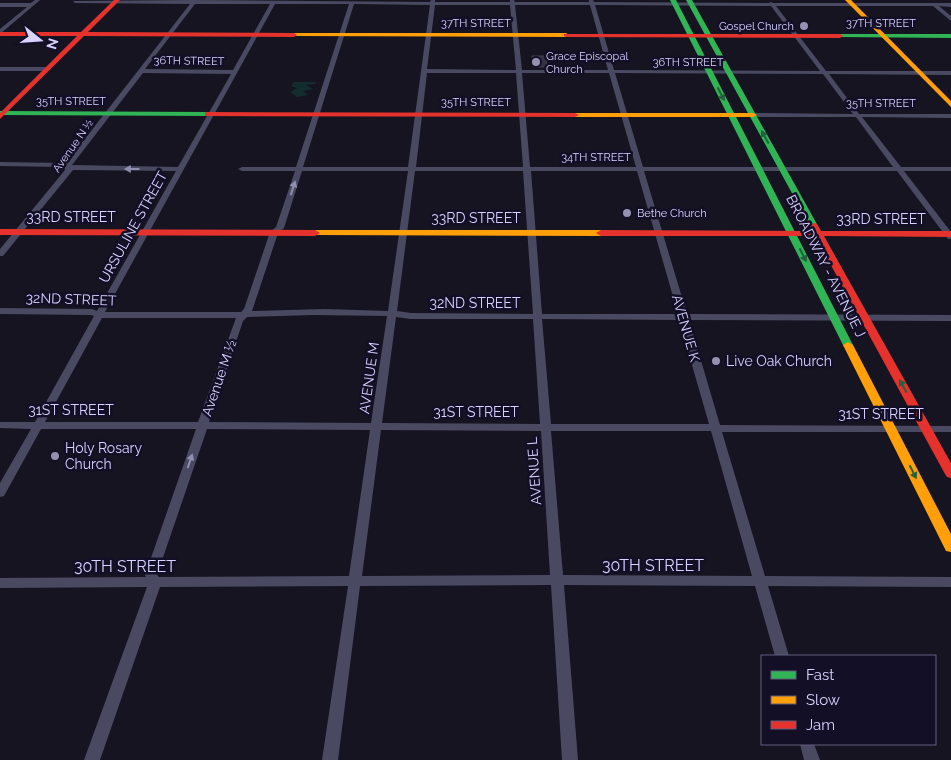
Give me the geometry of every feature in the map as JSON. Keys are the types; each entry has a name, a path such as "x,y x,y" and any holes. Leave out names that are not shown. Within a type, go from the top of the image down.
{"main road":[{"path":"1,114 115,2"},
{"name":"BROADWAY - AVENUE J","path":"674,2 951,547"},
{"name":"BROADWAY - AVENUE J","path":"690,2 951,474"},
{"path":"851,3 951,105"},
{"name":"37TH STREET","path":"0,33 951,36"},
{"name":"35TH STREET","path":"1,114 753,115"},
{"name":"33RD STREET","path":"0,232 950,235"}],"street":[{"path":"0,33 38,0"},
{"path":"928,0 951,19"},
{"path":"76,2 690,2 951,5"},
{"name":"Avenue N ½","path":"0,254 17,232 25,227 69,170 68,166 195,2"},
{"name":"URSULINE STREET","path":"0,493 274,2"},
{"name":"Avenue M ½","path":"92,760 155,582 151,575 202,426 239,320 248,310 274,232 280,228 316,117 315,114 353,2"},
{"name":"AVENUE M","path":"330,760 433,2"},
{"name":"AVENUE L","path":"512,2 523,114 570,760"},
{"name":"AVENUE K","path":"592,2 782,655"},
{"path":"771,3 950,235"},
{"path":"0,4 32,4"},
{"path":"0,69 46,69"},
{"name":"36TH STREET","path":"142,71 235,72"},
{"name":"36TH STREET","path":"424,71 951,72"},
{"name":"35TH STREET","path":"753,115 951,116"},
{"path":"0,164 181,169"},
{"name":"34TH STREET","path":"242,168 951,169"},
{"name":"32ND STREET","path":"0,311 92,312 99,315 244,314 254,312 392,313 411,316 951,318"},
{"name":"31ST STREET","path":"0,425 951,429"},
{"name":"30TH STREET","path":"0,583 951,582"},
{"path":"807,745 812,760"}],"green space":[{"path":"294,82 316,82 315,84 306,85 313,89 303,91 308,95 297,97 290,92 297,88 291,86"}],"building":[{"path":"532,56 546,56 547,67 533,67"}],"traffic: fast":[{"path":"673,0 848,345"},
{"path":"689,0 814,226"},
{"path":"840,36 951,36"},
{"path":"0,113 208,114"}],"traffic: slow":[{"path":"848,0 951,105"},
{"path":"294,35 566,35"},
{"path":"575,115 753,115"},
{"path":"315,233 601,233"},
{"path":"848,345 951,547"}],"traffic: jam":[{"path":"0,117 117,0"},
{"path":"0,34 294,35"},
{"path":"566,35 840,36"},
{"path":"208,114 575,115"},
{"path":"814,226 951,474"},
{"path":"0,232 315,233"},
{"path":"601,233 951,234"}],"place":[{"name":"Gospel Church","path":"804,26"},
{"name":"Grace Episcopal Church","path":"536,62"},
{"name":"Bethe Church","path":"627,213"},
{"name":"Live Oak Church","path":"716,361"},
{"name":"Holy Rosary Church","path":"55,456"}]}
